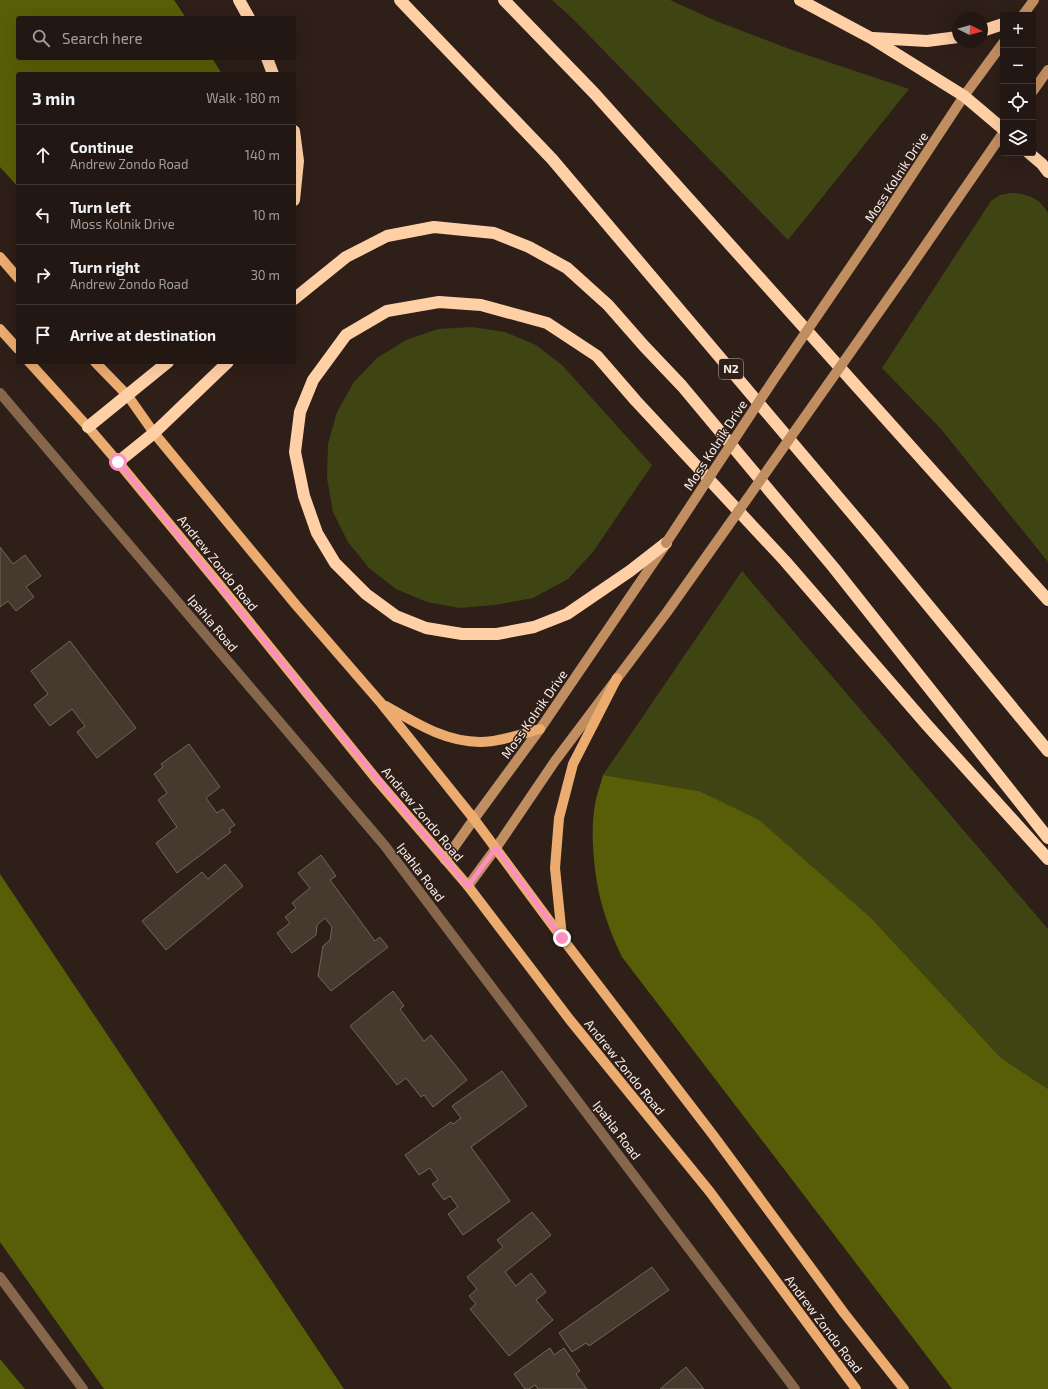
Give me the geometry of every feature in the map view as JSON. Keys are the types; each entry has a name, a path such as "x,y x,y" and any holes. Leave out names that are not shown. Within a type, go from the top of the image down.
{"highway":[{"path":"239,0 248,16"},
{"name":"N2","path":"400,0 552,158 872,537 1048,751"},
{"path":"504,0 595,94 1048,600"},
{"path":"800,0 872,38 964,96 1000,126"},
{"path":"988,29 1000,25"},
{"path":"872,38 927,41 952,38"},
{"path":"267,60 272,72"},
{"path":"296,146 298,161 296,180"},
{"path":"1033,156 1048,172"},
{"path":"296,297 346,256 387,236 434,227 494,233 529,247 567,268 608,305 682,386 834,568 1048,838"},
{"path":"666,544 630,571 567,614 534,627 497,634 462,634 426,628 396,616 366,594 335,563 317,533 304,496 295,452 300,412 313,380 346,335 387,311 439,302 481,305 547,323 597,356 636,401 785,561 927,725 1048,859"},
{"path":"88,427 166,364"},
{"path":"118,462 154,433 226,364"}],"main road":[{"path":"1025,12 1034,0"},
{"name":"Moss Kolnik Drive","path":"445,860 540,729 642,580 774,378 873,234 964,96 1000,46"},
{"path":"1036,87 1048,70"},
{"path":"468,886 556,761 667,612 907,272 1000,137"},
{"path":"0,257 16,276"},
{"path":"0,330 16,347"},
{"name":"Andrew Zondo Road","path":"31,364 118,462 377,780 468,886 570,1020 710,1192 856,1389"},
{"name":"Andrew Zondo Road","path":"97,364 128,396 154,433 296,605 381,703 474,819 562,938 713,1136 844,1314 904,1389"},
{"path":"562,938 554,868 559,818 573,764 617,678"},
{"path":"381,703 422,727 445,737 465,741 481,742 495,740 540,729"}],"street":[{"name":"Ipahla Road","path":"0,392 385,846 794,1389"},
{"path":"0,1277 83,1389"}],"green space":[{"path":"552,0 670,0 716,21 792,50 909,89 788,240 573,19"},
{"path":"1011,193 1032,197 1045,208 1048,213 1048,562 941,429 882,368 991,201 1000,195"},
{"path":"472,327 505,332 536,345 563,366 652,465 593,552 568,579 533,598 494,605 460,608 427,602 396,589 369,568 348,542 333,512 327,478 328,444 337,412 354,382 377,358 406,340 438,329"},
{"path":"742,571 1048,929 1048,1089 1001,1058 872,919 699,791 603,775"}],"shaded area":[{"path":"0,0 174,0 185,16 16,16 16,60 213,60 221,72 16,72 16,185 0,167"},
{"path":"603,775 699,791 759,820 872,919 1001,1058 1048,1089 1048,1389 952,1389 622,957 605,916 598,889 594,861 593,816"},
{"path":"0,874 344,1389 104,1389 0,1242"},
{"path":"0,1359 25,1389 0,1389"}],"building":[{"path":"0,547 13,564 25,555 41,576 26,587 34,597 16,611 8,601 0,607"},
{"path":"70,641 136,728 97,758 77,732 85,726 72,709 50,726 34,705 48,694 31,671"},
{"path":"189,744 220,787 206,798 217,813 223,809 235,825 229,829 231,832 177,873 156,843 177,827 158,800 167,793 154,774 163,767 161,764"},
{"path":"321,855 336,876 330,880 375,941 380,937 388,947 331,991 318,976 323,946 330,940 332,927 325,918 317,925 316,935 292,953 277,933 290,923 285,917 296,908 292,903 310,888 298,873"},
{"path":"225,864 243,886 166,950 142,921 202,872 208,879"},
{"path":"393,991 404,1006 400,1009 424,1041 431,1035 467,1080 433,1107 424,1095 421,1097 406,1078 397,1085 350,1026"},
{"path":"502,1071 527,1106 471,1147 510,1201 463,1235 448,1214 458,1207 450,1196 444,1200 432,1184 438,1180 430,1168 419,1175 405,1155 451,1122 453,1124 461,1118 452,1106"},
{"path":"532,1212 551,1235 505,1272 516,1286 531,1273 546,1292 536,1300 553,1320 509,1356 470,1309 476,1304 469,1296 477,1289 467,1277 503,1247 497,1240"},
{"path":"652,1267 669,1290 589,1346 586,1343 572,1352 559,1333"},
{"path":"550,1348 554,1355 564,1348 580,1371 576,1374 587,1389 538,1389 535,1385 529,1389 525,1389 514,1374"},
{"path":"686,1367 704,1389 660,1389"}],"route":[{"path":"118,462 377,780 468,886 496,848 562,938"}]}
